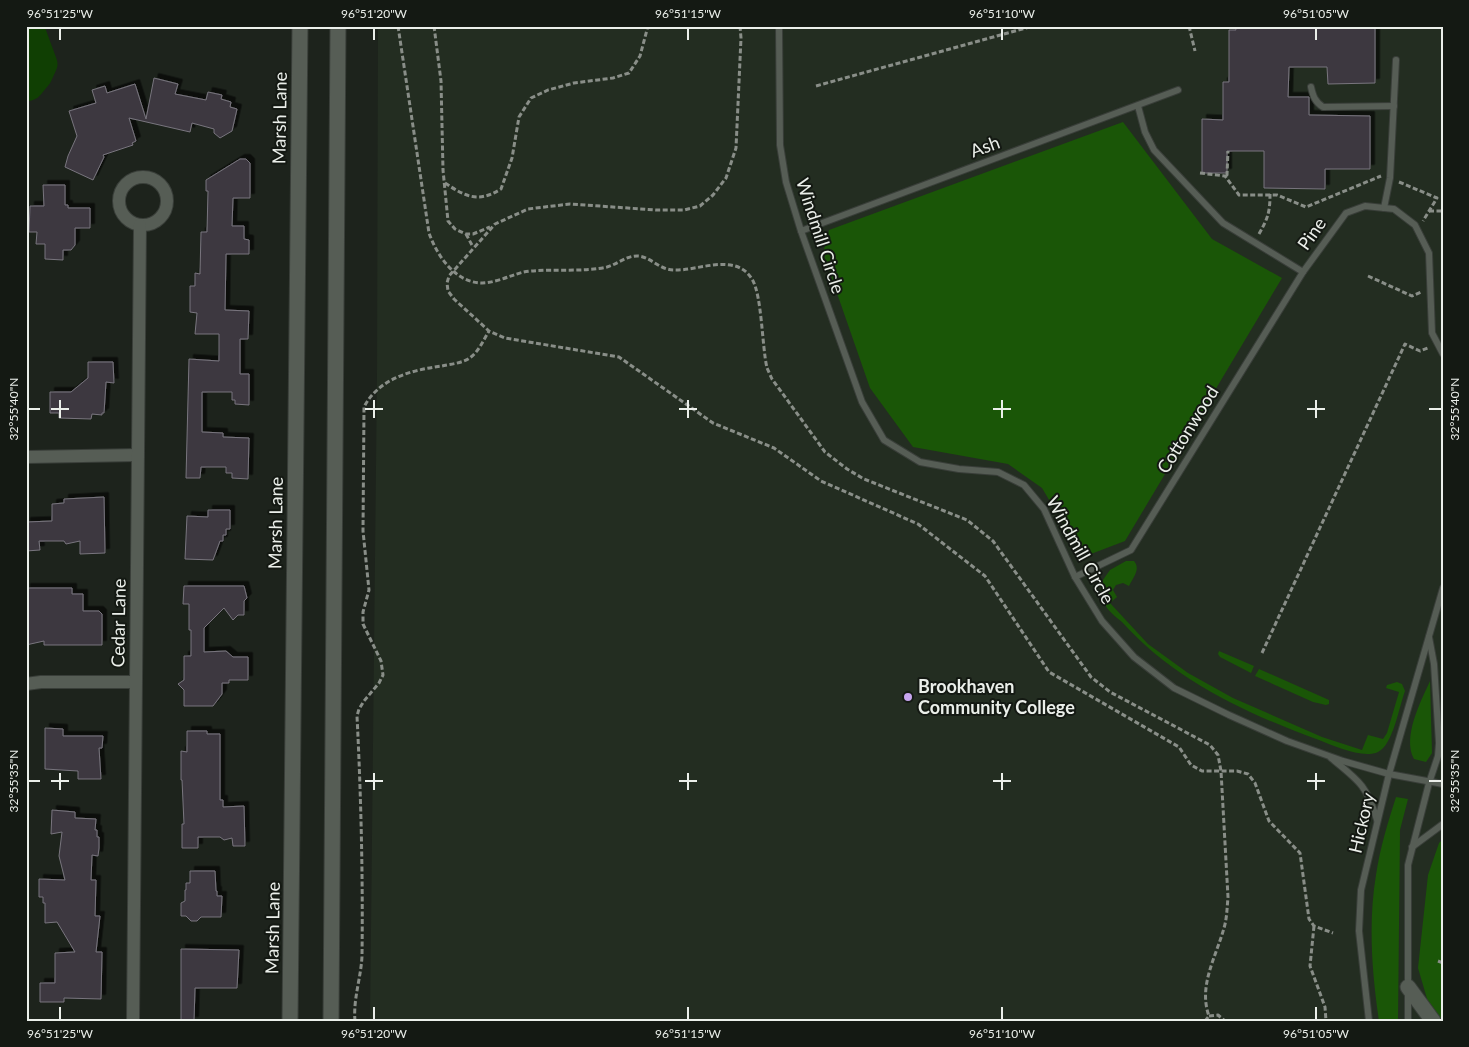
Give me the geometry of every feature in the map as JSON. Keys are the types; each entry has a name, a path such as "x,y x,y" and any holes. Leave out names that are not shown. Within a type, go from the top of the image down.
{"main road":[{"name":"Marsh Lane","path":"290,1021 300,26"},
{"path":"332,1021 338,26"},
{"path":"1408,987 1433,1021"}],"street":[{"name":"Cedar Lane","path":"133,1021 140,225"},
{"path":"26,457 138,455"},
{"path":"26,684 41,682 135,682"}],"lane":[{"name":"Windmill Circle","path":"779,26 780,145 786,182 801,231 862,402 884,440 920,462 959,469 998,472 1024,485 1044,508 1075,577 1102,621 1127,650 1174,688 1279,737 1328,755 1389,774 1429,783 1443,784"},
{"path":"1384,208 1390,178 1396,60"},
{"path":"1311,87 1313,96 1318,104 1324,108 1394,106"},
{"name":"Ash","path":"801,231 1178,90"},
{"name":"Pine","path":"1138,106 1145,132 1154,150 1223,223 1303,272 1346,213 1365,206 1394,209 1415,225 1429,253 1432,333 1443,354"},
{"name":"Cottonwood","path":"1075,577 1131,550 1303,272"},
{"name":"Hickory","path":"1368,1021 1359,931 1361,890 1389,774 1443,588"},
{"name":"Hickory","path":"1408,1021 1408,865 1429,783 1438,756 1439,743 1434,664 1429,636"},
{"path":"1328,755 1362,784 1371,800 1378,822"},
{"path":"1412,847 1443,824"}],"path":[{"path":"398,26 429,234 440,259 453,271 464,279 480,283 494,282 529,271 608,267 626,258 639,256 650,260 662,268 674,270 721,265 733,265 744,269 752,280 757,292 766,368 825,452 864,479 967,520 980,529 993,541 1091,677 1110,692 1210,745 1218,755 1221,770 1228,897 1224,928 1204,996 1209,1016"},
{"path":"434,26 441,81 444,183 448,221 455,229 466,234 485,230 528,209 570,204 656,210 684,210 700,206 713,195 726,178 736,148 742,38 740,26"},
{"path":"444,183 462,194 474,197 489,196 501,189 512,158 519,117 531,98 548,90 574,83 614,78 629,73 640,56 648,26"},
{"path":"816,86 1033,26"},
{"path":"1189,26 1196,51"},
{"path":"1225,176 1227,175 1228,151"},
{"path":"1200,173 1225,176 1239,195 1277,195 1306,207 1381,176 1390,178"},
{"path":"1254,242 1268,218 1270,194"},
{"path":"1428,211 1443,211"},
{"path":"495,224 453,271 447,282 448,291 454,299 489,331 505,338 619,357 713,423 774,448 821,481 918,524 985,576 1049,672 1179,747 1191,765 1202,771 1237,770 1248,774 1255,783 1268,821 1300,853 1309,919 1314,926 1333,933"},
{"path":"466,234 473,247"},
{"path":"1368,276 1412,296 1430,290"},
{"path":"355,1021 356,995 362,959 360,773 357,716 364,701 379,683 383,674 382,661 363,624 363,612 369,590 363,531 364,408 369,397 380,387 392,380 408,373 458,363 472,357 489,331"},
{"path":"1262,653 1405,344 1420,351 1437,344"},
{"path":"1314,926 1310,966 1325,1007 1326,1021"},
{"path":"1438,961 1443,963"},
{"path":"1205,1021 1209,1016 1218,1015 1225,1021"}],"shaded area":[{"name":"Brookhaven Community College","path":"378,26 1443,26 1443,1021 370,1021 377,373"}],"green space":[{"path":"1123,122 1212,239 1282,278 1125,541 1083,557 1042,488 1008,464 913,447 870,388 823,253 829,230"},
{"path":"1126,561 1134,561 1137,567 1136,574 1129,586 1123,583 1116,585 1113,590 1117,597 1110,603 1148,644 1188,673 1233,698 1322,737 1362,750 1368,735 1383,739 1387,733 1399,692 1386,688 1387,685 1397,682 1402,684 1405,691 1388,742 1378,752 1372,754 1357,753 1340,748 1265,719 1239,707 1188,678 1142,643 1105,606 1100,584 1110,570"},
{"path":"1219,651 1254,666 1251,673 1220,657"},
{"path":"1259,669 1329,700 1329,704 1313,702 1255,676"},
{"path":"1430,681 1432,753 1426,762 1414,759 1410,740 1414,719"},
{"path":"1396,797 1408,799 1400,830 1398,1021 1379,1021 1374,985 1372,911 1380,855"},
{"path":"1443,839 1443,1021 1433,1019 1418,968 1428,875 1439,843"}],"building":[{"path":"1235,26 1375,26 1375,83 1328,84 1327,67 1289,67 1288,97 1309,97 1309,115 1370,116 1370,169 1325,169 1325,189 1264,188 1264,151 1227,151 1227,173 1202,173 1202,119 1223,120 1223,82 1229,82 1229,30 1236,30"},
{"path":"154,78 178,84 175,94 206,100 208,92 222,95 221,99 231,102 230,107 237,109 232,131 220,138 214,133 214,129 192,123 190,132 129,118 136,141 132,143 133,145 103,155 104,157 93,180 65,167 77,136 69,111 96,103 92,90 105,86 107,93 135,84 146,119"},
{"path":"240,159 246,159 250,163 250,198 233,198 232,226 244,226 244,239 249,240 249,254 226,254 225,310 249,311 248,339 240,339 240,374 249,374 249,405 235,404 235,400 232,400 232,392 202,392 202,432 223,433 223,437 249,438 248,479 232,478 232,473 226,473 226,467 201,467 200,478 186,478 189,359 219,361 219,334 195,334 197,313 190,312 190,286 195,286 195,273 200,274 201,232 207,232 208,191 206,191 206,180"},
{"path":"43,185 65,185 65,205 68,205 68,208 90,208 90,228 75,228 75,245 71,250 63,250 63,260 45,259 45,244 36,244 37,232 29,232 30,206 44,206"},
{"path":"88,362 113,362 114,383 106,382 104,413 102,415 92,414 91,419 59,418 59,413 50,413 50,392 71,392 88,378"},
{"path":"104,497 105,553 80,554 80,541 66,544 64,541 39,541 40,550 26,551 26,522 52,521 52,504 64,503 64,499"},
{"path":"208,510 230,510 230,529 226,529 226,535 223,535 223,541 220,541 213,560 185,559 187,516 208,517"},
{"path":"184,586 244,586 247,598 244,601 244,615 238,615 233,620 224,608 204,628 204,652 226,651 233,657 248,657 248,680 229,680 229,683 222,683 222,694 213,706 184,706 184,690 178,684 184,680 184,656 191,656 189,604 183,604"},
{"path":"26,588 72,588 72,594 83,594 83,611 99,611 102,614 102,645 44,645 44,641 26,645"},
{"path":"45,728 63,729 63,736 103,736 102,748 99,748 101,779 78,779 78,771 45,769"},
{"path":"187,731 207,731 207,734 220,734 220,800 223,800 223,807 244,806 245,846 233,846 232,838 224,840 220,837 198,837 198,848 182,848 182,824 184,824 181,751 187,752"},
{"path":"52,810 75,812 75,818 96,819 95,830 97,830 97,837 99,837 99,848 98,856 92,855 91,880 96,880 95,916 100,916 96,952 102,952 101,999 64,998 64,1002 40,1002 40,983 55,983 55,953 75,952 57,922 45,923 45,903 43,903 43,897 39,897 39,879 65,880 59,856 62,832 51,834"},
{"path":"190,871 215,871 217,896 222,896 221,917 201,917 197,921 191,921 186,916 181,916 181,903 185,901 186,883 190,883"},
{"path":"181,949 239,950 237,988 195,988 194,1021 181,1021"}],"waterway":[{"path":"26,87 38,75 43,64 29,26"}],"place":[{"name":"Brookhaven Community College","path":"908,697"}]}
